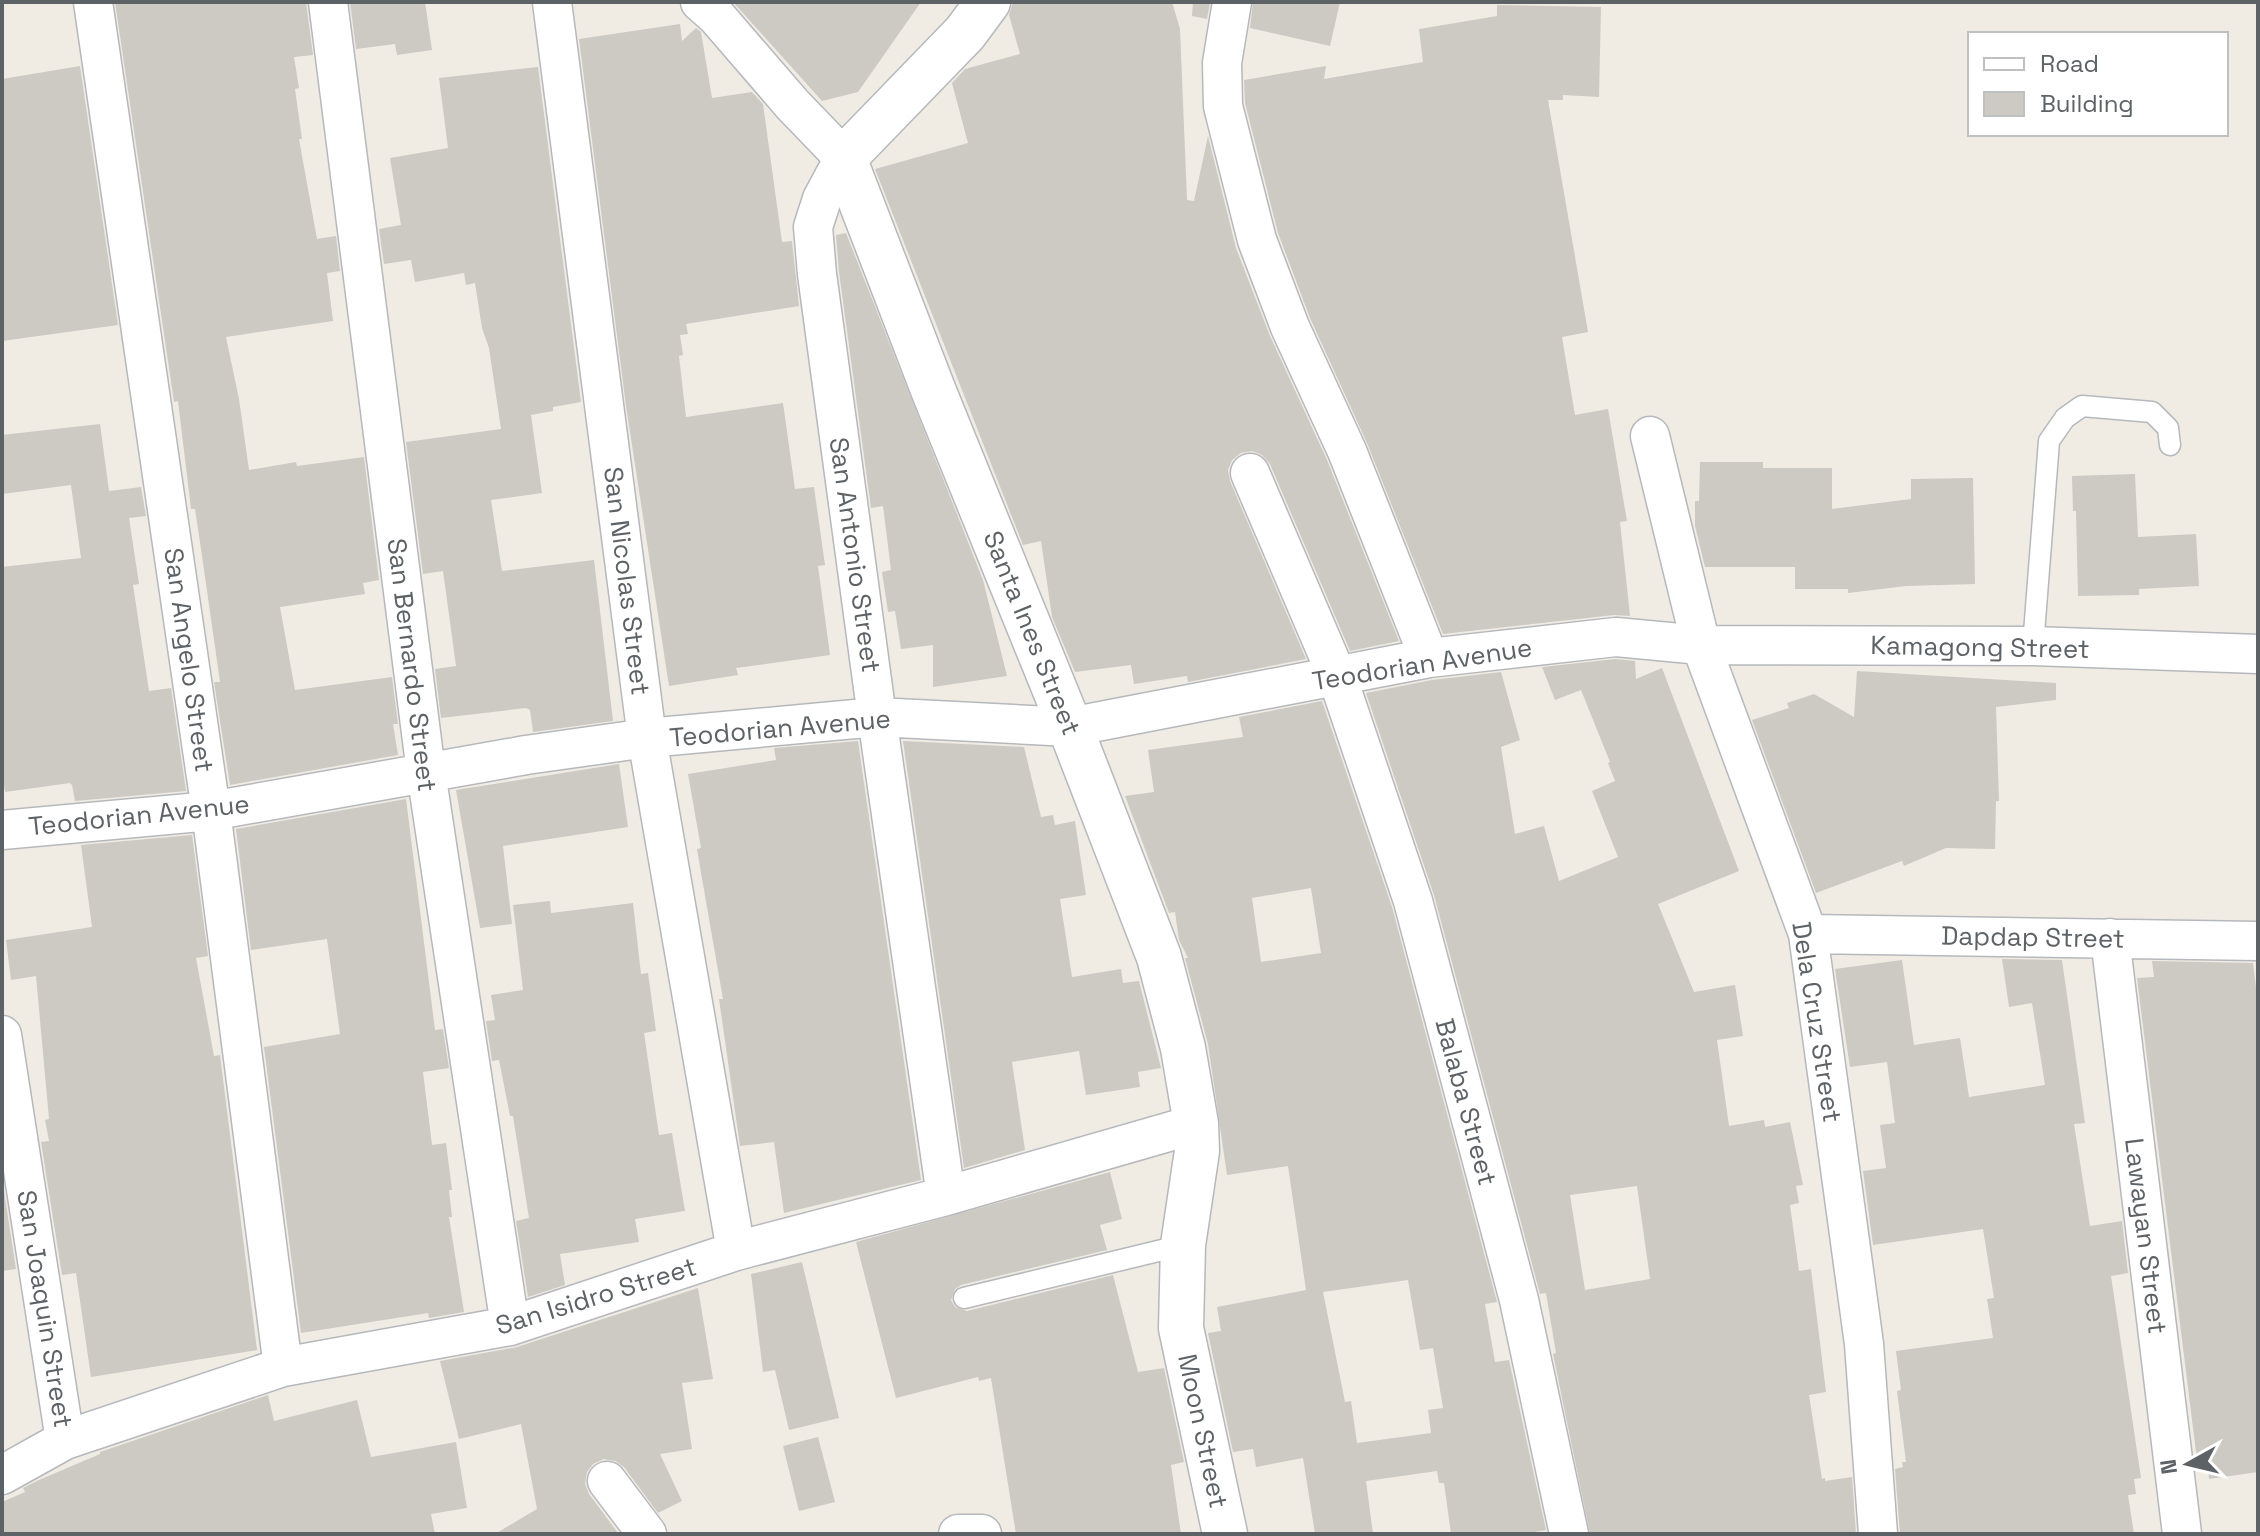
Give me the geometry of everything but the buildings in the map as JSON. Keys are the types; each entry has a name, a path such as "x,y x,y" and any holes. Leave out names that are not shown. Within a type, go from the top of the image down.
{"street":[{"name":"San Angelo Street","path":"93,2 211,811 283,1367"},
{"name":"San Bernardo Street","path":"328,2 426,772 510,1326"},
{"name":"San Nicolas Street","path":"552,2 647,738 736,1251"},
{"name":"Santa Ines Street","path":"700,2 844,158 1159,957 1183,1048 1196,1124 1197,1151 1183,1245 1181,1328"},
{"path":"844,158 965,33 988,2"},
{"path":"1232,2 1222,63 1223,106 1257,240 1290,327 1353,466 1429,658"},
{"name":"San Antonio Street","path":"844,158 822,199 813,227 817,274 946,1196"},
{"name":"Dela Cruz Street","path":"1650,436 1701,645 1808,934 1864,1344 1878,1534"},
{"name":"Balaba Street","path":"1250,473 1337,676 1413,901 1519,1300 1569,1534"},
{"name":"Teodorian Avenue","path":"2,830 211,811 526,755 647,738 877,717 1070,727 1429,658 1616,637 1701,645"},
{"name":"Kamagong Street","path":"1701,645 2033,646 2258,654"},
{"name":"Dapdap Street","path":"1808,934 2258,941"},
{"name":"Lawayan Street","path":"2110,938 2182,1534"},
{"name":"San Joaquin Street","path":"2,1035 65,1440"},
{"name":"San Isidro Street","path":"2,1475 65,1440 283,1367 510,1326 736,1251 946,1196 1196,1124"},
{"name":"Moon Street","path":"1181,1328 1225,1534"},
{"path":"607,1481 647,1534"},
{"path":"958,1534 982,1534"}],"lane":[{"path":"2033,646 2049,441 2065,418 2082,406 2152,412 2168,428 2170,445"},
{"path":"964,1298 1183,1245"}]}
